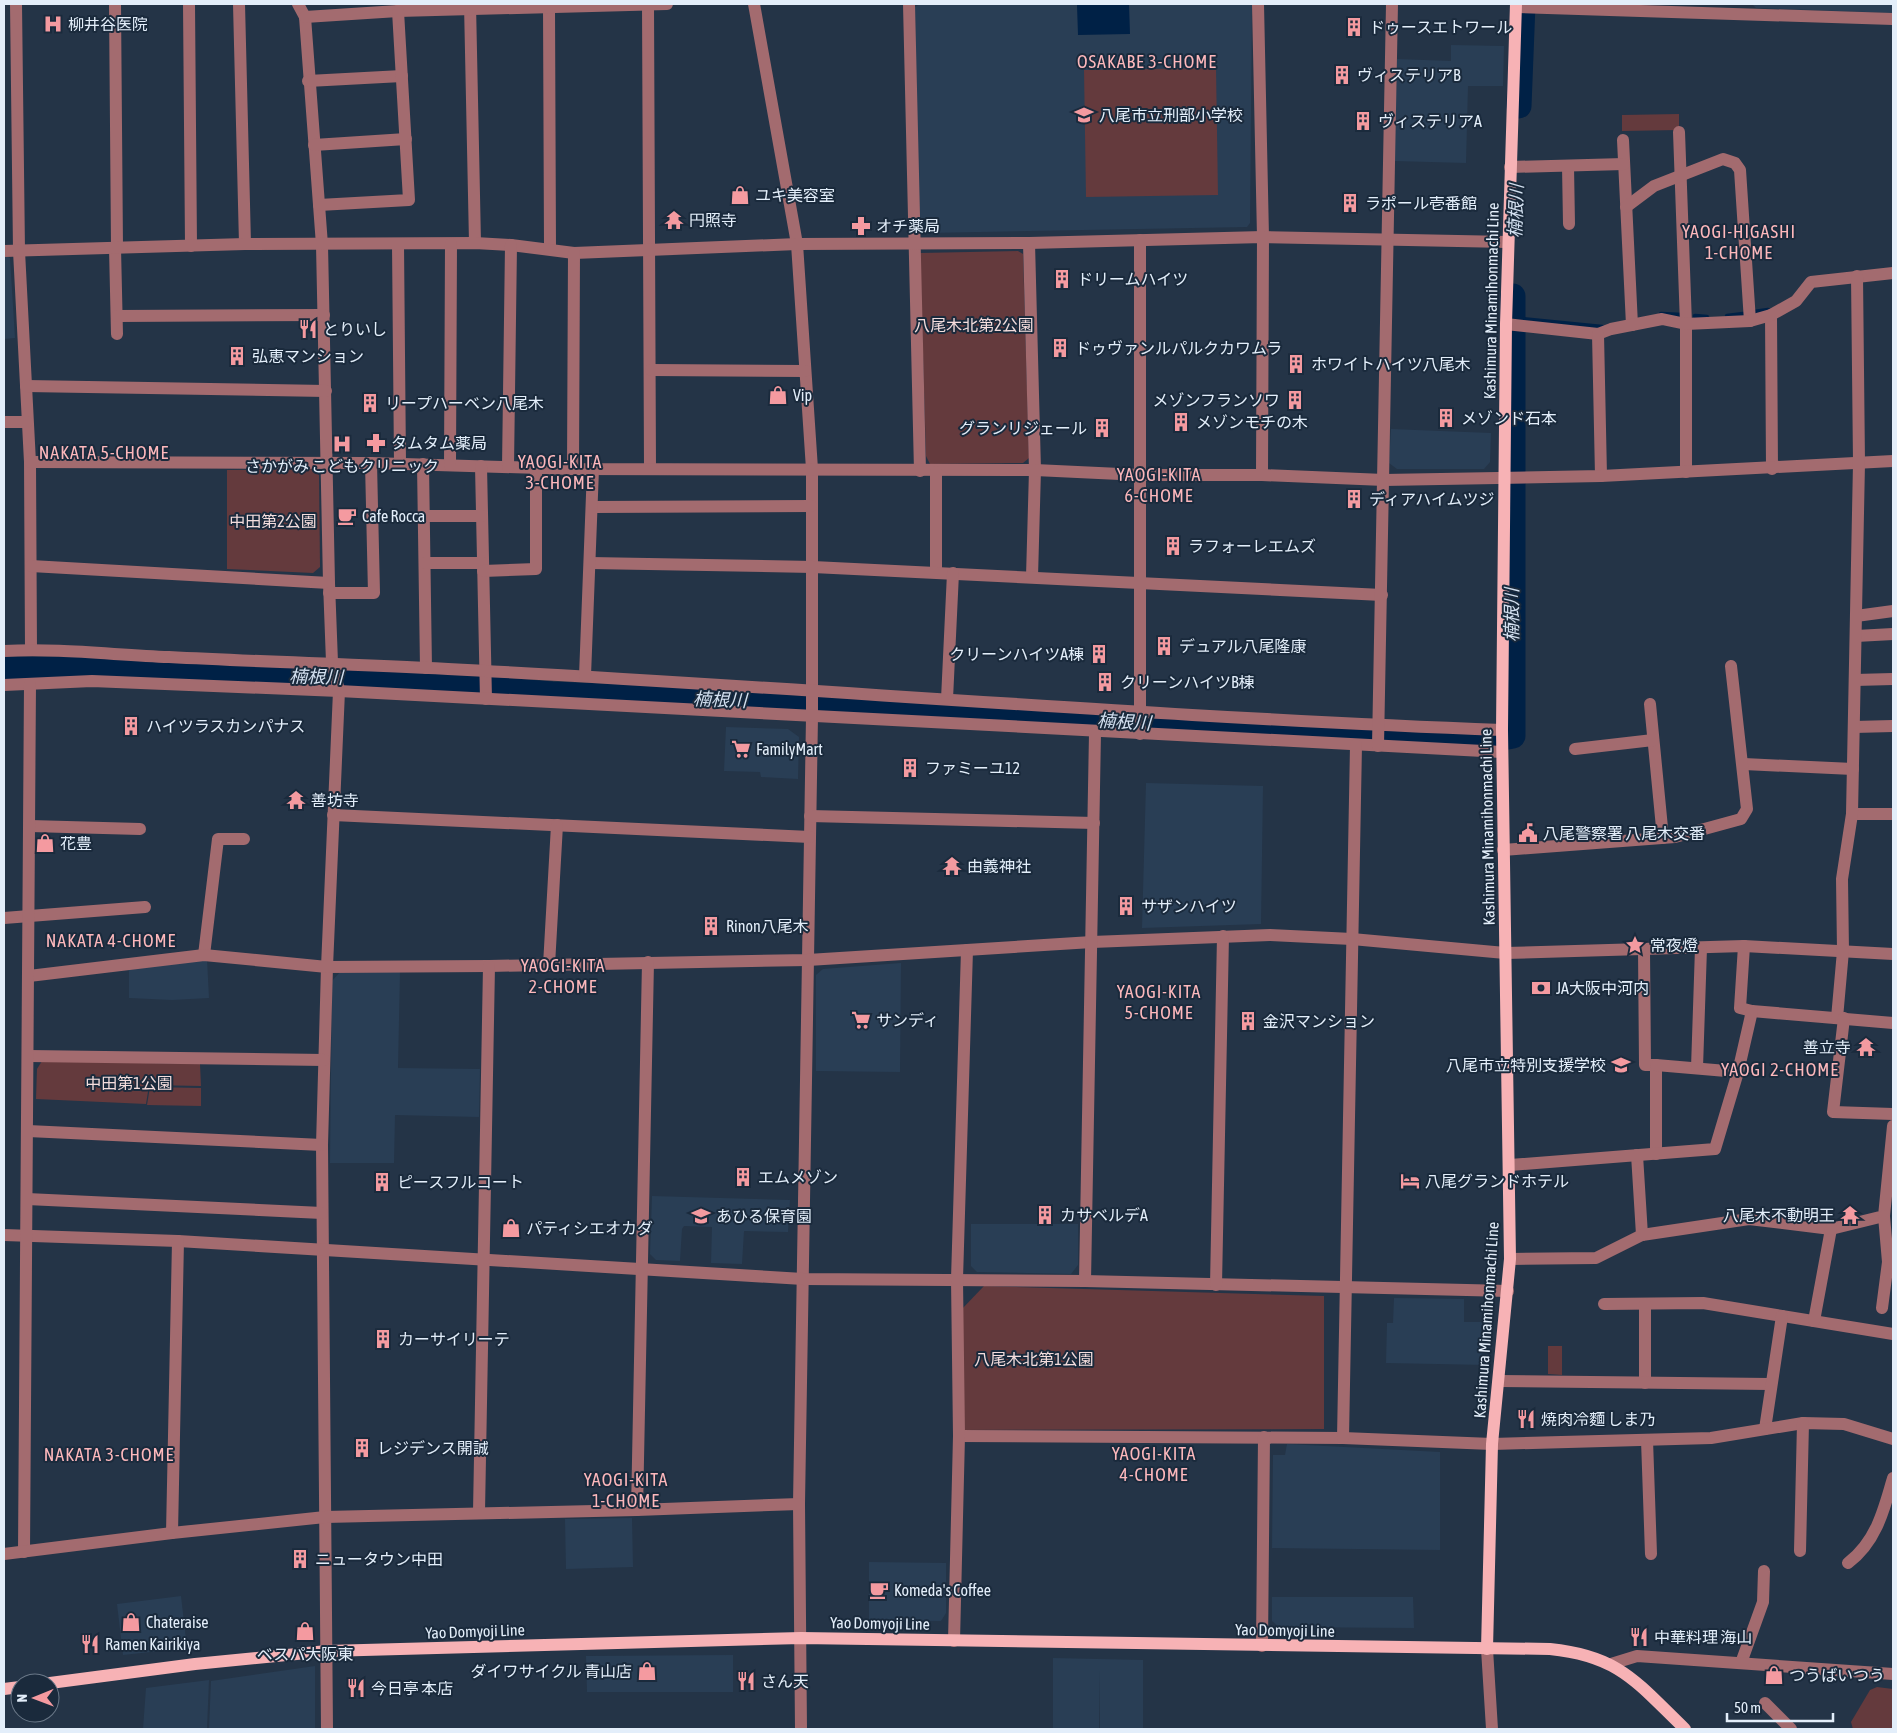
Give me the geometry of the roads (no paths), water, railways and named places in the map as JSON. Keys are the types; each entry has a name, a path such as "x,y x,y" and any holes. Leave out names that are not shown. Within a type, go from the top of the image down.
{"main road":[{"name":"Kashimura Minamihonmachi Line","path":"1487,1649 1492,1444 1510,1259 1502,730 1506,324 1516,5"},
{"name":"Yao Domyoji Line","path":"60,1682 194,1664 327,1651 800,1638 1487,1649 1573,1652 1596,1657 1628,1675 1685,1729"}],"street":[{"path":"16,4 19,251 30,462 31,650"},
{"path":"115,4 117,334"},
{"path":"189,4 191,246"},
{"path":"239,4 245,244"},
{"path":"298,4 305,17 308,81 322,245 329,588 332,662 339,691 327,968 322,1145 327,1651 326,1729"},
{"path":"648,4 650,468"},
{"path":"305,17 470,6 549,7 667,4"},
{"path":"754,4 797,244 812,469 812,717 799,1504 801,1729"},
{"path":"909,4 920,471"},
{"path":"1258,4 1263,237 1262,475"},
{"path":"1378,736 1392,4"},
{"path":"1516,5 1746,10 1893,19"},
{"path":"470,6 475,243"},
{"path":"549,7 550,248"},
{"path":"319,204 408,200 398,11"},
{"path":"308,81 402,76"},
{"path":"1679,132 1686,324 1686,472"},
{"path":"314,145 406,139"},
{"path":"1623,140 1632,325"},
{"path":"1626,207 1654,186 1723,159 1735,163 1740,170 1750,321"},
{"path":"1510,167 1624,164"},
{"path":"1568,166 1569,224"},
{"path":"4,251 245,244 475,243 550,248 574,253 649,248 797,244 1029,243 1263,237 1387,238 1508,242"},
{"path":"1140,240 1140,731"},
{"path":"1029,243 1035,470 1032,577"},
{"path":"398,244 400,464"},
{"path":"450,465 452,244"},
{"path":"508,467 511,245"},
{"path":"573,469 574,253"},
{"path":"1506,324 1598,334 1611,329 1662,319 1686,324 1750,321 1771,315 1796,301 1811,282 1893,273"},
{"path":"1857,276 1859,463 1852,814 1842,879 1843,951 1841,1018 1833,1112 1893,1114"},
{"path":"117,316 324,315"},
{"path":"1771,315 1772,469"},
{"path":"1598,334 1600,476"},
{"path":"651,370 805,371"},
{"path":"26,386 326,390"},
{"path":"4,422 28,422"},
{"path":"30,462 371,463 573,469 812,469 936,472 1035,470 1140,475 1262,475 1384,480 1506,476 1600,476 1772,469 1893,461"},
{"path":"31,566 374,593 371,463"},
{"path":"423,464 426,668"},
{"path":"481,466 486,696"},
{"path":"425,563 536,569 536,468"},
{"path":"585,676 593,469"},
{"path":"936,472 936,572"},
{"path":"592,507 811,506"},
{"path":"424,516 482,516"},
{"path":"590,563 813,567 1382,595"},
{"path":"947,699 953,573"},
{"path":"1856,616 1893,611"},
{"path":"1856,636 1893,634"},
{"path":"4,651 31,650 170,658 332,662 426,668 485,675 585,676 812,689 1141,713 1378,736 1502,752"},
{"path":"1503,850 1674,837 1741,819 1747,809 1744,764 1731,666"},
{"path":"1855,680 1893,679"},
{"path":"4,685 92,681 486,696 1095,733 1140,731 1356,745 1378,736 1502,730"},
{"path":"24,1552 30,915 30,684"},
{"path":"1650,704 1663,838"},
{"path":"1854,727 1893,726"},
{"path":"1084,1282 1095,733"},
{"path":"1575,749 1653,740"},
{"path":"1343,1438 1356,745"},
{"path":"1744,764 1853,769"},
{"path":"1852,814 1893,814"},
{"path":"333,815 810,837"},
{"path":"810,816 1094,823"},
{"path":"549,965 557,825"},
{"path":"30,826 140,829"},
{"path":"204,954 218,839 244,839"},
{"path":"4,918 145,907"},
{"path":"29,976 204,954 327,968 549,965 808,960 1092,942 1270,935 1352,939 1505,953 1744,946 1893,954"},
{"path":"1216,1285 1223,936"},
{"path":"1744,946 1740,1008 1752,1011 1893,1023"},
{"path":"1697,1068 1701,948"},
{"path":"954,1641 959,1436 957,1279 967,950"},
{"path":"1644,950 1645,1065 1738,1072"},
{"path":"637,1510 648,962"},
{"path":"480,1512 489,966"},
{"path":"1510,1166 1715,1149 1738,1072 1752,1011"},
{"path":"29,1056 324,1060"},
{"path":"1656,1065 1656,1154"},
{"path":"1882,1308 1891,1262 1884,1216 1893,1126"},
{"path":"28,1131 322,1145"},
{"path":"1638,1155 1642,1235"},
{"path":"27,1199 322,1213"},
{"path":"1510,1259 1596,1258 1642,1235 1749,1219 1831,1229 1884,1216"},
{"path":"1814,1321 1831,1229"},
{"path":"4,1235 178,1241 803,1279 957,1279 1508,1290"},
{"path":"172,1533 178,1241"},
{"path":"1604,1304 1703,1303 1893,1334"},
{"path":"1645,1304 1645,1384"},
{"path":"1765,1429 1770,1384 1782,1316"},
{"path":"1499,1381 1770,1384"},
{"path":"959,1436 1343,1438 1492,1444 1711,1438 1803,1423 1844,1424 1893,1439"},
{"path":"1800,1551 1803,1423"},
{"path":"1262,1646 1264,1438"},
{"path":"1647,1440 1651,1554"},
{"path":"1848,1563 1858,1555 1874,1534 1893,1478"},
{"path":"4,1554 172,1533 326,1517 480,1512 637,1510 799,1504"},
{"path":"1742,1663 1763,1602 1764,1571"},
{"path":"1487,1649 1492,1729"},
{"path":"1611,1664 1637,1656 1893,1674"},
{"path":"1765,1704 1791,1729"}],"waterway":[{"name":"楠根川","path":"1519,106 1523,4"},
{"name":"楠根川","path":"4,669 89,669 354,678 552,694 847,706 1440,741 1482,742 1513,736 1513,296"},
{"path":"1754,312 1768,310"},
{"path":"1661,314 1682,315"},
{"path":"1727,316 1743,314"},
{"path":"1695,316 1707,317"},
{"path":"1512,318 1602,327"}],"place":[{"name":"柳井谷医院","path":"53,24"},
{"name":"ドゥースエトワール","path":"1354,27"},
{"name":"ヴィステリアB","path":"1342,75"},
{"name":"八尾市立刑部小学校","path":"1084,115"},
{"name":"ヴィステリアA","path":"1363,121"},
{"name":"ユキ美容室","path":"740,195"},
{"name":"ラポール壱番館","path":"1350,203"},
{"name":"円照寺","path":"674,220"},
{"name":"オチ薬局","path":"861,226"},
{"name":"ドリームハイツ","path":"1062,279"},
{"name":"とりいし","path":"308,329"},
{"name":"ドゥヴァンルパルクカワムラ","path":"1060,348"},
{"name":"弘恵マンション","path":"237,356"},
{"name":"ホワイトハイツ八尾木","path":"1296,364"},
{"name":"Vip","path":"778,395"},
{"name":"メゾンフランソワ","path":"1295,400"},
{"name":"リープハーベン八尾木","path":"370,403"},
{"name":"メゾンド石本","path":"1446,418"},
{"name":"メゾンモチの木","path":"1181,422"},
{"name":"グランリジェール","path":"1102,428"},
{"name":"タムタム薬局","path":"376,443"},
{"name":"さかがみ こどもクリニック","path":"342,444"},
{"name":"ディアハイムツジ","path":"1354,499"},
{"name":"Cafe Rocca","path":"347,516"},
{"name":"ラフォーレエムズ","path":"1173,546"},
{"name":"デュアル八尾隆康","path":"1164,646"},
{"name":"クリーンハイツA棟","path":"1099,654"},
{"name":"クリーンハイツB棟","path":"1105,682"},
{"name":"ハイツラスカンパナス","path":"131,726"},
{"name":"FamilyMart","path":"741,749"},
{"name":"ファミーユ12","path":"910,768"},
{"name":"善坊寺","path":"296,800"},
{"name":"八尾警察署 八尾木交番","path":"1528,833"},
{"name":"花豊","path":"45,843"},
{"name":"由義神社","path":"952,866"},
{"name":"サザンハイツ","path":"1126,906"},
{"name":"Rinon八尾木","path":"711,926"},
{"name":"常夜燈","path":"1635,945"},
{"name":"JA大阪中河内","path":"1541,988"},
{"name":"サンディ","path":"861,1020"},
{"name":"金沢マンション","path":"1248,1021"},
{"name":"善立寺","path":"1866,1047"},
{"name":"八尾市立特別支援学校","path":"1621,1065"},
{"name":"エムメゾン","path":"743,1177"},
{"name":"八尾グランドホテル","path":"1410,1181"},
{"name":"ピースフルコート","path":"382,1182"},
{"name":"カサベルデA","path":"1045,1215"},
{"name":"八尾木不動明王","path":"1850,1215"},
{"name":"あひる保育園","path":"701,1216"},
{"name":"パティシエオカダ","path":"511,1228"},
{"name":"カーサイリーテ","path":"383,1339"},
{"name":"焼肉冷麵 しま乃","path":"1526,1419"},
{"name":"レジデンス開誠","path":"362,1448"},
{"name":"ニュータウン中田","path":"300,1559"},
{"name":"Komeda's Coffee","path":"879,1590"},
{"name":"Chateraise","path":"131,1622"},
{"name":"ベスパ大阪東","path":"305,1631"},
{"name":"中華料理 海山","path":"1639,1637"},
{"name":"Ramen Kairikiya","path":"90,1644"},
{"name":"ダイワサイクル 青山店","path":"647,1671"},
{"name":"つうばいつう","path":"1774,1675"},
{"name":"さん天","path":"746,1681"},
{"name":"今日亭 本店","path":"356,1688"}],"district":[{"name":"OSAKABE 3-CHOME","path":"1147,62"},
{"name":"YAOGI-HIGASHI 1-CHOME","path":"1739,242"},
{"name":"NAKATA 5-CHOME","path":"104,453"},
{"name":"YAOGI-KITA 3-CHOME","path":"560,472"},
{"name":"YAOGI-KITA 6-CHOME","path":"1159,485"},
{"name":"NAKATA 4-CHOME","path":"111,941"},
{"name":"YAOGI-KITA 2-CHOME","path":"563,976"},
{"name":"YAOGI-KITA 5-CHOME","path":"1159,1002"},
{"name":"YAOGI 2-CHOME","path":"1780,1070"},
{"name":"NAKATA 3-CHOME","path":"109,1455"},
{"name":"YAOGI-KITA 4-CHOME","path":"1154,1464"},
{"name":"YAOGI-KITA 1-CHOME","path":"626,1490"}],"park label":[{"name":"八尾木北第2公園","path":"974,325"},
{"name":"中田第2公園","path":"273,521"},
{"name":"中田第1公園","path":"129,1083"},
{"name":"八尾木北第1公園","path":"1034,1359"}]}
